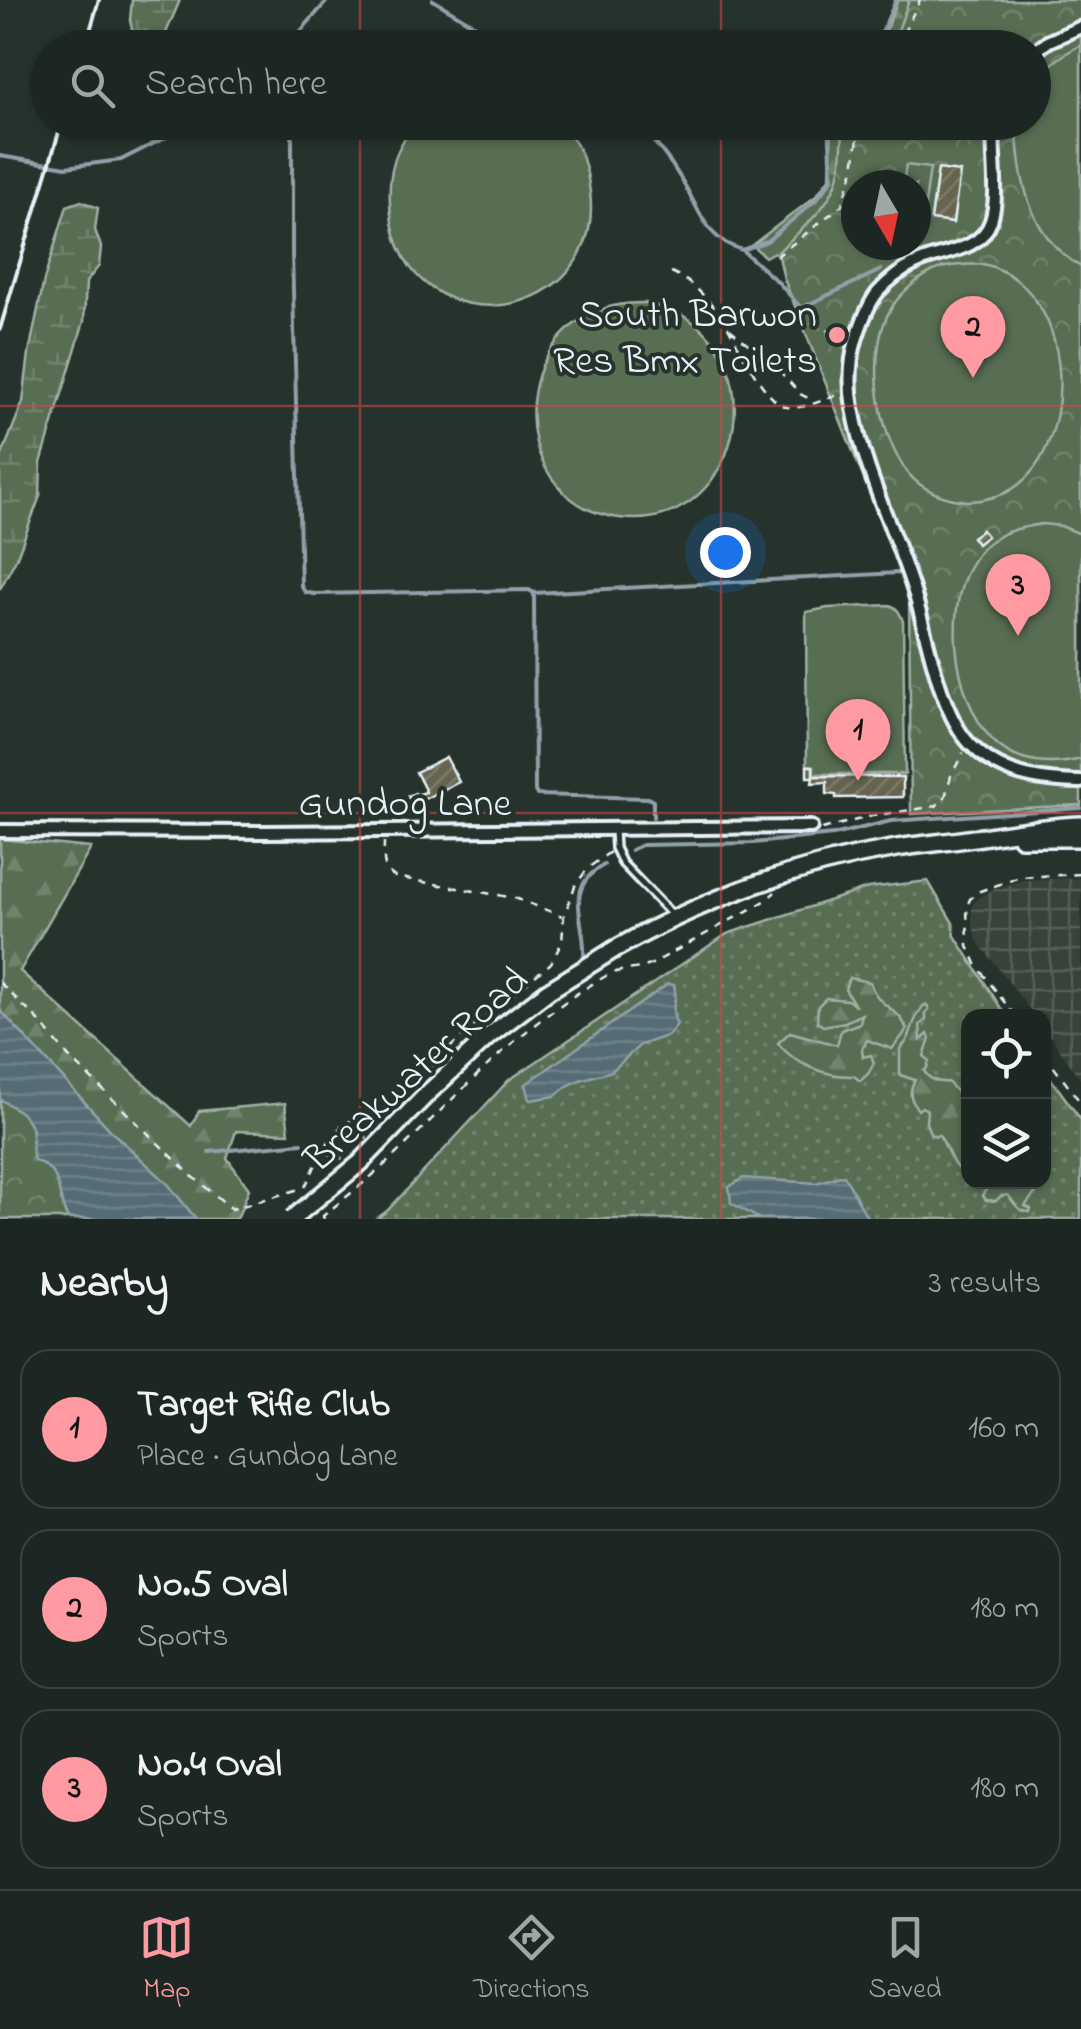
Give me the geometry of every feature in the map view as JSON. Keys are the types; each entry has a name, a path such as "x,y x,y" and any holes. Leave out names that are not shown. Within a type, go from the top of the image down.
{"main road":[{"name":"Breakwater Road","path":"292,1219 360,1163 489,1036 548,991 615,949 675,918 774,878 831,862 897,848 1081,825"},
{"name":"Breakwater Road","path":"977,838 1081,838"}],"street":[{"path":"1051,40 1081,27"},
{"path":"992,140 994,208 990,225 980,239 916,263 877,293 855,344 852,394 861,441 955,723 986,758 1016,774 1039,780 1081,782"},
{"name":"Gundog Lane","path":"0,831 811,828"}],"lane":[{"path":"614,830 615,849 624,866 675,918"}],"path":[{"path":"905,30 920,0"},
{"path":"776,257 842,205 854,169 858,140"},
{"path":"670,272 698,290 726,326 765,392 782,406 798,408 839,394 852,394"},
{"path":"726,326 776,367 800,394 815,402"},
{"path":"811,828 820,830 939,804 956,764 970,744"},
{"path":"384,831 384,867 391,875 522,900 564,916"},
{"path":"0,983 68,1056 192,1176 232,1209 305,1187 324,1148 344,1122 388,1109 462,1036 551,963 563,938 564,916 584,871 615,849"},
{"path":"1010,1009 977,966 968,946 966,906 980,891 1020,877 1081,874"},
{"path":"317,1205 323,1218 540,1020 602,978 616,971 650,965 777,890"},
{"path":"1051,1063 1081,1103"},
{"path":"305,1187 311,1196"}],"shaded area":[{"path":"1081,878 1081,1080 1051,1038 1051,1009 1030,1009 977,941 972,905 995,889 1025,880"}],"green space":[{"path":"132,0 180,0 167,30 132,30"},
{"path":"898,0 938,0 927,30 886,30"},
{"path":"909,0 1081,0 1081,805 911,814 909,592 784,279 778,252 816,215 836,183 842,140 1051,140 1051,30 898,30"},
{"path":"1081,45 1081,267 1064,255 1039,224 1020,168 1018,140 1051,140 1051,65"},
{"path":"404,140 574,140 582,155 590,192 587,236 569,270 540,293 506,304 469,304 435,290 408,263 392,222 390,182"},
{"path":"831,140 872,140 861,170 841,170 841,202 787,262 774,252 765,257 752,245 816,196 830,177"},
{"path":"906,165 930,168 930,170 905,170"},
{"path":"81,201 98,208 95,230 101,247 99,266 86,282 84,321 41,463 40,496 0,589 0,460 23,402 44,280 67,206"},
{"path":"983,264 1015,279 1038,304 1053,337 1059,374 1057,411 1047,445 1030,474 1005,493 968,501 935,493 920,484 897,457 882,415 877,368 884,325 906,290 938,269"},
{"path":"645,303 689,320 718,349 733,386 734,426 722,464 698,495 664,515 619,518 579,504 551,477 536,441 533,403 543,365 565,333 599,310"},
{"path":"1042,524 1081,534 1081,759 1060,763 1018,757 999,746 982,727 969,703 956,644 956,614 962,585 974,560 997,537"},
{"path":"889,605 897,609 903,621 905,774 814,774 814,766 807,765 806,612"},
{"path":"0,839 91,848 20,971 191,1126 199,1111 285,1103 289,1133 236,1131 227,1158 249,1189 237,1219 196,1219 167,1183 113,1133 0,1010"},
{"path":"928,881 953,923 955,936 1002,1009 961,1009 961,1189 1051,1189 1051,1079 1081,1120 1081,1219 376,1219 509,1080 727,934 868,888"},
{"path":"849,978 870,982 878,998 899,1016 907,1030 892,1049 867,1040 863,1057 871,1055 874,1063 860,1081 854,1076 812,1068 793,1058 778,1043 790,1032 837,1045 841,1030 860,1023 862,1014 823,1026 817,1022 818,1006 826,998 854,1004 845,989"},
{"path":"923,1006 929,1009 920,1025 921,1040 928,1034 930,1039 924,1071 934,1080 948,1082 961,1097 961,1165 957,1168 939,1135 931,1135 926,1123 927,1110 918,1110 913,1102 915,1080 900,1075 900,1049"},
{"path":"0,1099 29,1122 34,1160 55,1177 68,1219 0,1219"},
{"path":"987,1189 1036,1192 1025,1206 1030,1212 1020,1209 1008,1195 996,1201 986,1200 982,1195"}],"water":[{"path":"668,984 674,985 673,1014 677,1024 669,1035 640,1045 612,1071 580,1080 555,1096 530,1100 526,1084"},
{"path":"0,1010 113,1133 167,1183 196,1219 68,1219 55,1177 34,1160 29,1122 0,1099"},
{"path":"844,1175 868,1219 760,1219 731,1203 729,1187 743,1178 816,1183"}],"building":[{"path":"938,169 960,172 953,223 931,220"},
{"name":"South Barwon Res Bmx Toilets","path":"828,331 843,331 846,339 830,339"},
{"path":"982,530 987,536 977,544 972,537"},
{"path":"446,757 459,782 412,805 408,796 426,792 416,772"},
{"path":"807,766 813,766 813,776 903,777 903,797 836,798 827,794 827,782 812,783 813,777 807,777"}],"waterway":[{"path":"302,30 328,0"},
{"path":"433,0 482,30"},
{"path":"883,30 896,0"},
{"path":"0,156 66,167 121,160 160,140"},
{"path":"292,140 301,586 305,592 314,594 529,590 534,593 537,795 648,798 653,801 653,817"},
{"path":"652,140 711,231 742,250 767,241 817,199 832,179 830,140"},
{"path":"743,251 801,308 881,270"},
{"path":"534,593 903,575"},
{"path":"631,850 642,845 753,843 833,835 891,821 1081,808"},
{"path":"584,955 580,895 583,884 604,865"},
{"path":"337,1137 366,1137"},
{"path":"209,1152 302,1143"},
{"path":"328,1153 341,1158"}],"railway":[{"path":"90,30 99,0"},
{"path":"0,329 57,140"}],"place":[{"name":"South Barwon Res Bmx Toilets","path":"837,335"},
{"name":"No.5 Oval","path":"973,378"},
{"name":"No.4 Oval","path":"1018,636"},
{"name":"Target Rifle Club","path":"858,781"}]}
